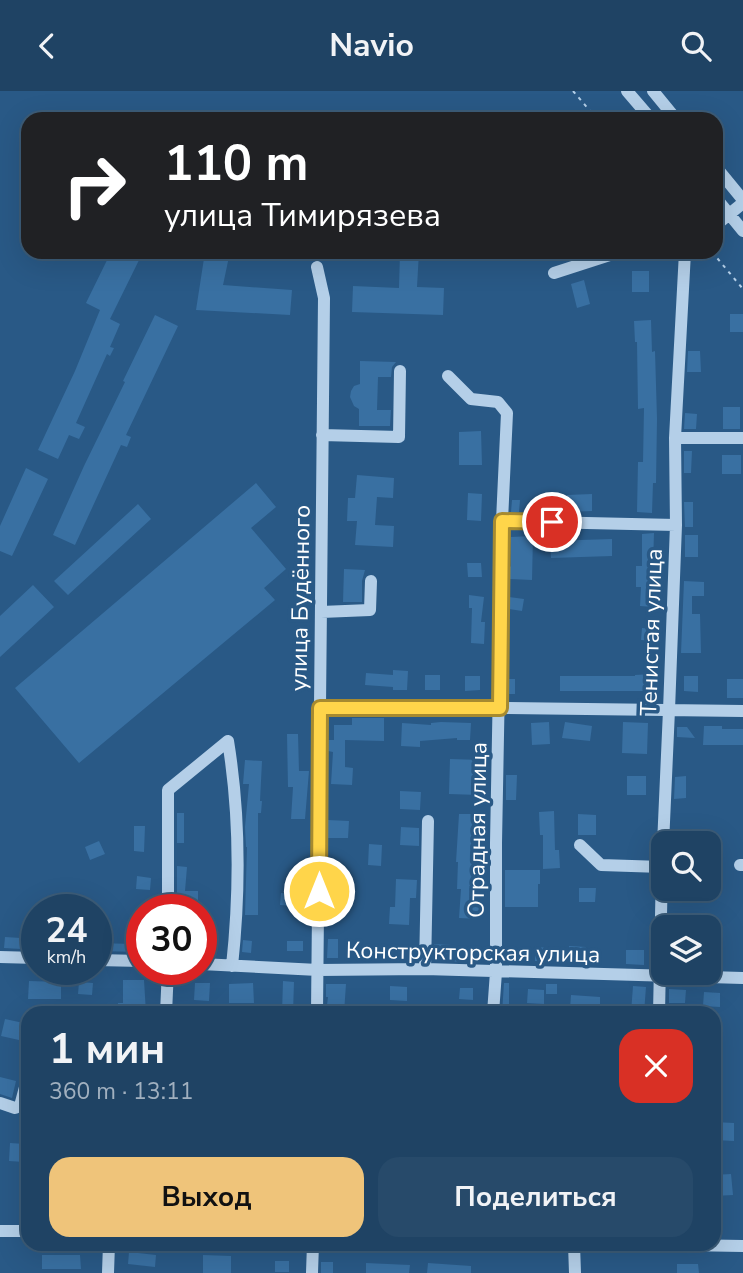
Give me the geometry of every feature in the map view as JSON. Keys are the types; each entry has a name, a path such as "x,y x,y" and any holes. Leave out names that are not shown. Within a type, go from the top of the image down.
{"street":[{"path":"627,91 644,112"},
{"path":"653,91 670,112"},
{"path":"723,176 743,201 723,219"},
{"path":"723,207 743,231"},
{"path":"554,273 597,259"},
{"name":"Тенистая улица","path":"664,831 676,525 675,438 685,259"},
{"name":"улица Будённого","path":"317,267 324,298 317,1006"},
{"path":"322,435 399,437 400,370"},
{"name":"Отрадная улица","path":"448,376 471,399 498,402 507,413 502,521 494,1006"},
{"path":"675,438 743,438"},
{"path":"502,521 676,525"},
{"path":"321,612 370,610 371,581"},
{"path":"320,708 743,711"},
{"path":"168,894 168,790 228,741 234,778 237,873 232,966"},
{"path":"425,969 428,821"},
{"path":"580,845 601,865 651,867"},
{"path":"0,957 21,958"},
{"name":"Конструкторская улица","path":"217,965 651,977"},
{"name":"Конструкторская улица","path":"721,978 743,978"},
{"path":"166,1006 167,985"},
{"name":"Тенистая улица","path":"659,985 659,1006"},
{"path":"0,1103 15,1108 21,1102"},
{"path":"0,1231 21,1231"},
{"path":"721,1246 743,1246"},
{"path":"108,1273 109,1251"},
{"path":"312,1273 313,1251"},
{"path":"575,1251 575,1273"}],"path":[{"path":"573,91 591,112"},
{"path":"718,259 743,289"}],"building":[{"path":"108,259 140,259 110,319 120,324 110,347 114,348 110,356 107,354 76,423 85,427 79,439 69,435 58,459 38,450 100,310 86,303"},
{"path":"204,259 229,259 223,285 292,290 290,315 196,310"},
{"path":"400,259 419,259 417,287 444,288 443,315 352,312 353,286 399,288"},
{"path":"632,271 649,271 649,292 632,292"},
{"path":"584,280 590,304 577,308 571,284"},
{"path":"730,314 743,314 743,332 730,332"},
{"path":"155,315 178,326 126,435 131,437 127,447 121,445 75,545 53,535"},
{"path":"651,320 652,352 655,351 657,419 656,483 653,483 652,513 637,512 638,462 643,462 644,408 638,409 634,321"},
{"path":"688,351 700,351 701,372 687,372"},
{"path":"360,361 396,362 392,367 391,377 378,377 377,410 391,410 390,426 359,426 359,409 354,406 350,397 354,386 360,384"},
{"path":"723,407 740,407 740,429 723,429"},
{"path":"685,413 697,414 696,429 684,429"},
{"path":"481,431 482,465 459,465 459,432"},
{"path":"684,451 692,451 691,473 684,473"},
{"path":"722,455 741,455 741,474 722,474"},
{"path":"26,468 48,479 12,556 0,551 0,526"},
{"path":"357,475 394,478 393,498 377,497 375,525 394,526 393,547 355,545 357,521 347,521 348,498 355,498"},
{"path":"256,483 276,507 251,528 286,569 264,588 275,600 79,763 15,688"},
{"path":"468,493 482,494 481,521 467,520"},
{"path":"592,494 592,511 539,513 539,498"},
{"path":"512,500 520,500 519,512 511,512"},
{"path":"684,502 693,502 693,527 685,527"},
{"path":"138,504 151,519 68,595 54,581"},
{"path":"654,533 653,566 658,566 658,587 654,607 640,606 641,587 636,587 636,566 642,566 642,534"},
{"path":"685,535 698,535 698,557 685,557"},
{"path":"533,536 532,580 510,579 511,537"},
{"path":"612,539 612,556 551,558 550,541"},
{"path":"467,563 481,563 482,577 468,577"},
{"path":"344,569 365,570 362,602 343,602"},
{"path":"684,581 704,582 704,596 692,596 692,614 700,614 701,653 681,653"},
{"path":"33,585 54,607 0,657 0,616"},
{"path":"469,595 484,597 481,622 485,622 484,644 471,643 472,608 469,608"},
{"path":"509,597 524,599 522,611 509,609"},
{"path":"642,628 656,629 655,641 641,640"},
{"path":"393,670 408,671 407,690 365,685 366,673 393,675"},
{"path":"652,674 652,691 560,691 560,676"},
{"path":"425,675 440,675 440,690 425,690"},
{"path":"465,676 480,676 480,690 465,691"},
{"path":"684,676 698,676 698,692 684,691"},
{"path":"508,679 515,679 515,694 508,694"},
{"path":"727,679 743,679 743,698 727,698"},
{"path":"352,718 384,718 384,741 345,740 345,767 353,768 352,785 331,784 333,752 328,751 328,740 334,740 334,725 352,725"},
{"path":"441,722 471,723 470,740 457,738 420,741 420,747 401,746 402,723 431,725"},
{"path":"549,722 550,744 532,745 531,723"},
{"path":"565,722 592,726 590,741 562,738"},
{"path":"623,722 648,723 647,754 622,753"},
{"path":"704,726 743,729 743,745 703,745"},
{"path":"677,727 687,727 695,738 677,737"},
{"path":"287,734 298,734 299,771 309,771 305,819 291,819 293,787 288,787"},
{"path":"450,759 481,760 479,795 449,794"},
{"path":"245,760 262,761 262,801 261,813 258,813 258,915 245,915 245,827 249,784 243,784"},
{"path":"506,775 517,775 516,800 506,800"},
{"path":"627,776 646,776 646,795 627,795"},
{"path":"686,776 686,798 674,799 675,777"},
{"path":"400,791 421,792 420,810 400,809"},
{"path":"554,811 555,850 559,850 560,868 543,869 543,835 540,835 539,812"},
{"path":"177,813 184,813 184,843 177,843"},
{"path":"459,814 479,814 476,901 481,902 480,919 459,918 461,889 457,889 456,862"},
{"path":"578,814 596,815 596,835 578,835"},
{"path":"328,820 349,821 348,838 328,838"},
{"path":"134,826 145,826 144,852 134,851"},
{"path":"401,827 419,828 419,846 400,845"},
{"path":"99,841 105,854 90,860 85,847"},
{"path":"369,844 382,845 381,866 368,865"},
{"path":"177,866 187,867 185,891 198,891 198,894 177,894"},
{"path":"505,870 540,870 538,907 505,907"},
{"path":"327,871 342,872 341,903 327,903"},
{"path":"137,876 151,878 150,890 136,889"},
{"path":"396,879 417,880 416,898 410,898 409,925 389,924 390,907 395,907"},
{"path":"579,888 596,888 595,902 579,902"},
{"path":"281,893 295,894 294,906 280,905"},
{"path":"5,937 21,938 21,949 4,948"},
{"path":"328,939 338,939 338,958 327,958"},
{"path":"243,940 252,941 251,953 242,952"},
{"path":"287,941 303,941 303,951 287,951"},
{"path":"112,943 126,944 126,952 112,951"},
{"path":"434,944 452,945 452,954 474,954 474,962 434,961"},
{"path":"569,946 586,947 585,961 535,961 535,947 569,949"},
{"path":"398,947 417,948 416,960 397,961"},
{"path":"507,950 518,950 518,959 507,959"},
{"path":"626,950 644,950 644,965 626,964"},
{"path":"123,980 126,980 126,985 144,985 146,1006 118,1006 118,1003 123,1003"},
{"path":"283,981 294,982 293,1006 282,1006"},
{"path":"253,983 254,1003 229,1003 229,984"},
{"path":"504,983 509,983 509,1006 502,1006"},
{"path":"326,984 346,984 344,1006 327,1006"},
{"path":"546,984 557,984 557,994 546,994"},
{"path":"29,985 61,985 61,999 28,999"},
{"path":"79,985 93,985 92,995 78,994"},
{"path":"195,985 210,985 209,1001 194,1000"},
{"path":"390,986 407,987 407,1001 390,1000"},
{"path":"633,986 646,987 645,1006 632,1006"},
{"path":"460,988 473,988 473,1000 459,999"},
{"path":"528,989 544,990 544,1004 527,1003"},
{"path":"669,989 686,990 685,1003 669,1003"},
{"path":"704,992 720,993 720,1006 703,1006"},
{"path":"571,995 600,997 600,1006 570,1006"},
{"path":"5,1019 21,1022 21,1040 1,1036"},
{"path":"0,1077 16,1081 12,1098 0,1094"},
{"path":"721,1122 734,1123 734,1141 721,1140"},
{"path":"10,1143 21,1144 21,1162 9,1161"},
{"path":"731,1174 733,1195 721,1196 721,1175"},
{"path":"129,1252 156,1255 155,1267 128,1264"},
{"path":"42,1255 80,1255 81,1269 42,1269"},
{"path":"203,1255 231,1256 231,1273 203,1273"},
{"path":"275,1261 289,1261 289,1272 275,1272"},
{"path":"321,1262 333,1262 333,1273 321,1273"},
{"path":"366,1263 410,1265 409,1273 366,1273"},
{"path":"428,1263 471,1266 471,1273 427,1273"},
{"path":"677,1264 698,1264 699,1273 677,1273"}],"route":[{"path":"319,891 320,708 500,708 502,521 552,522"}]}
